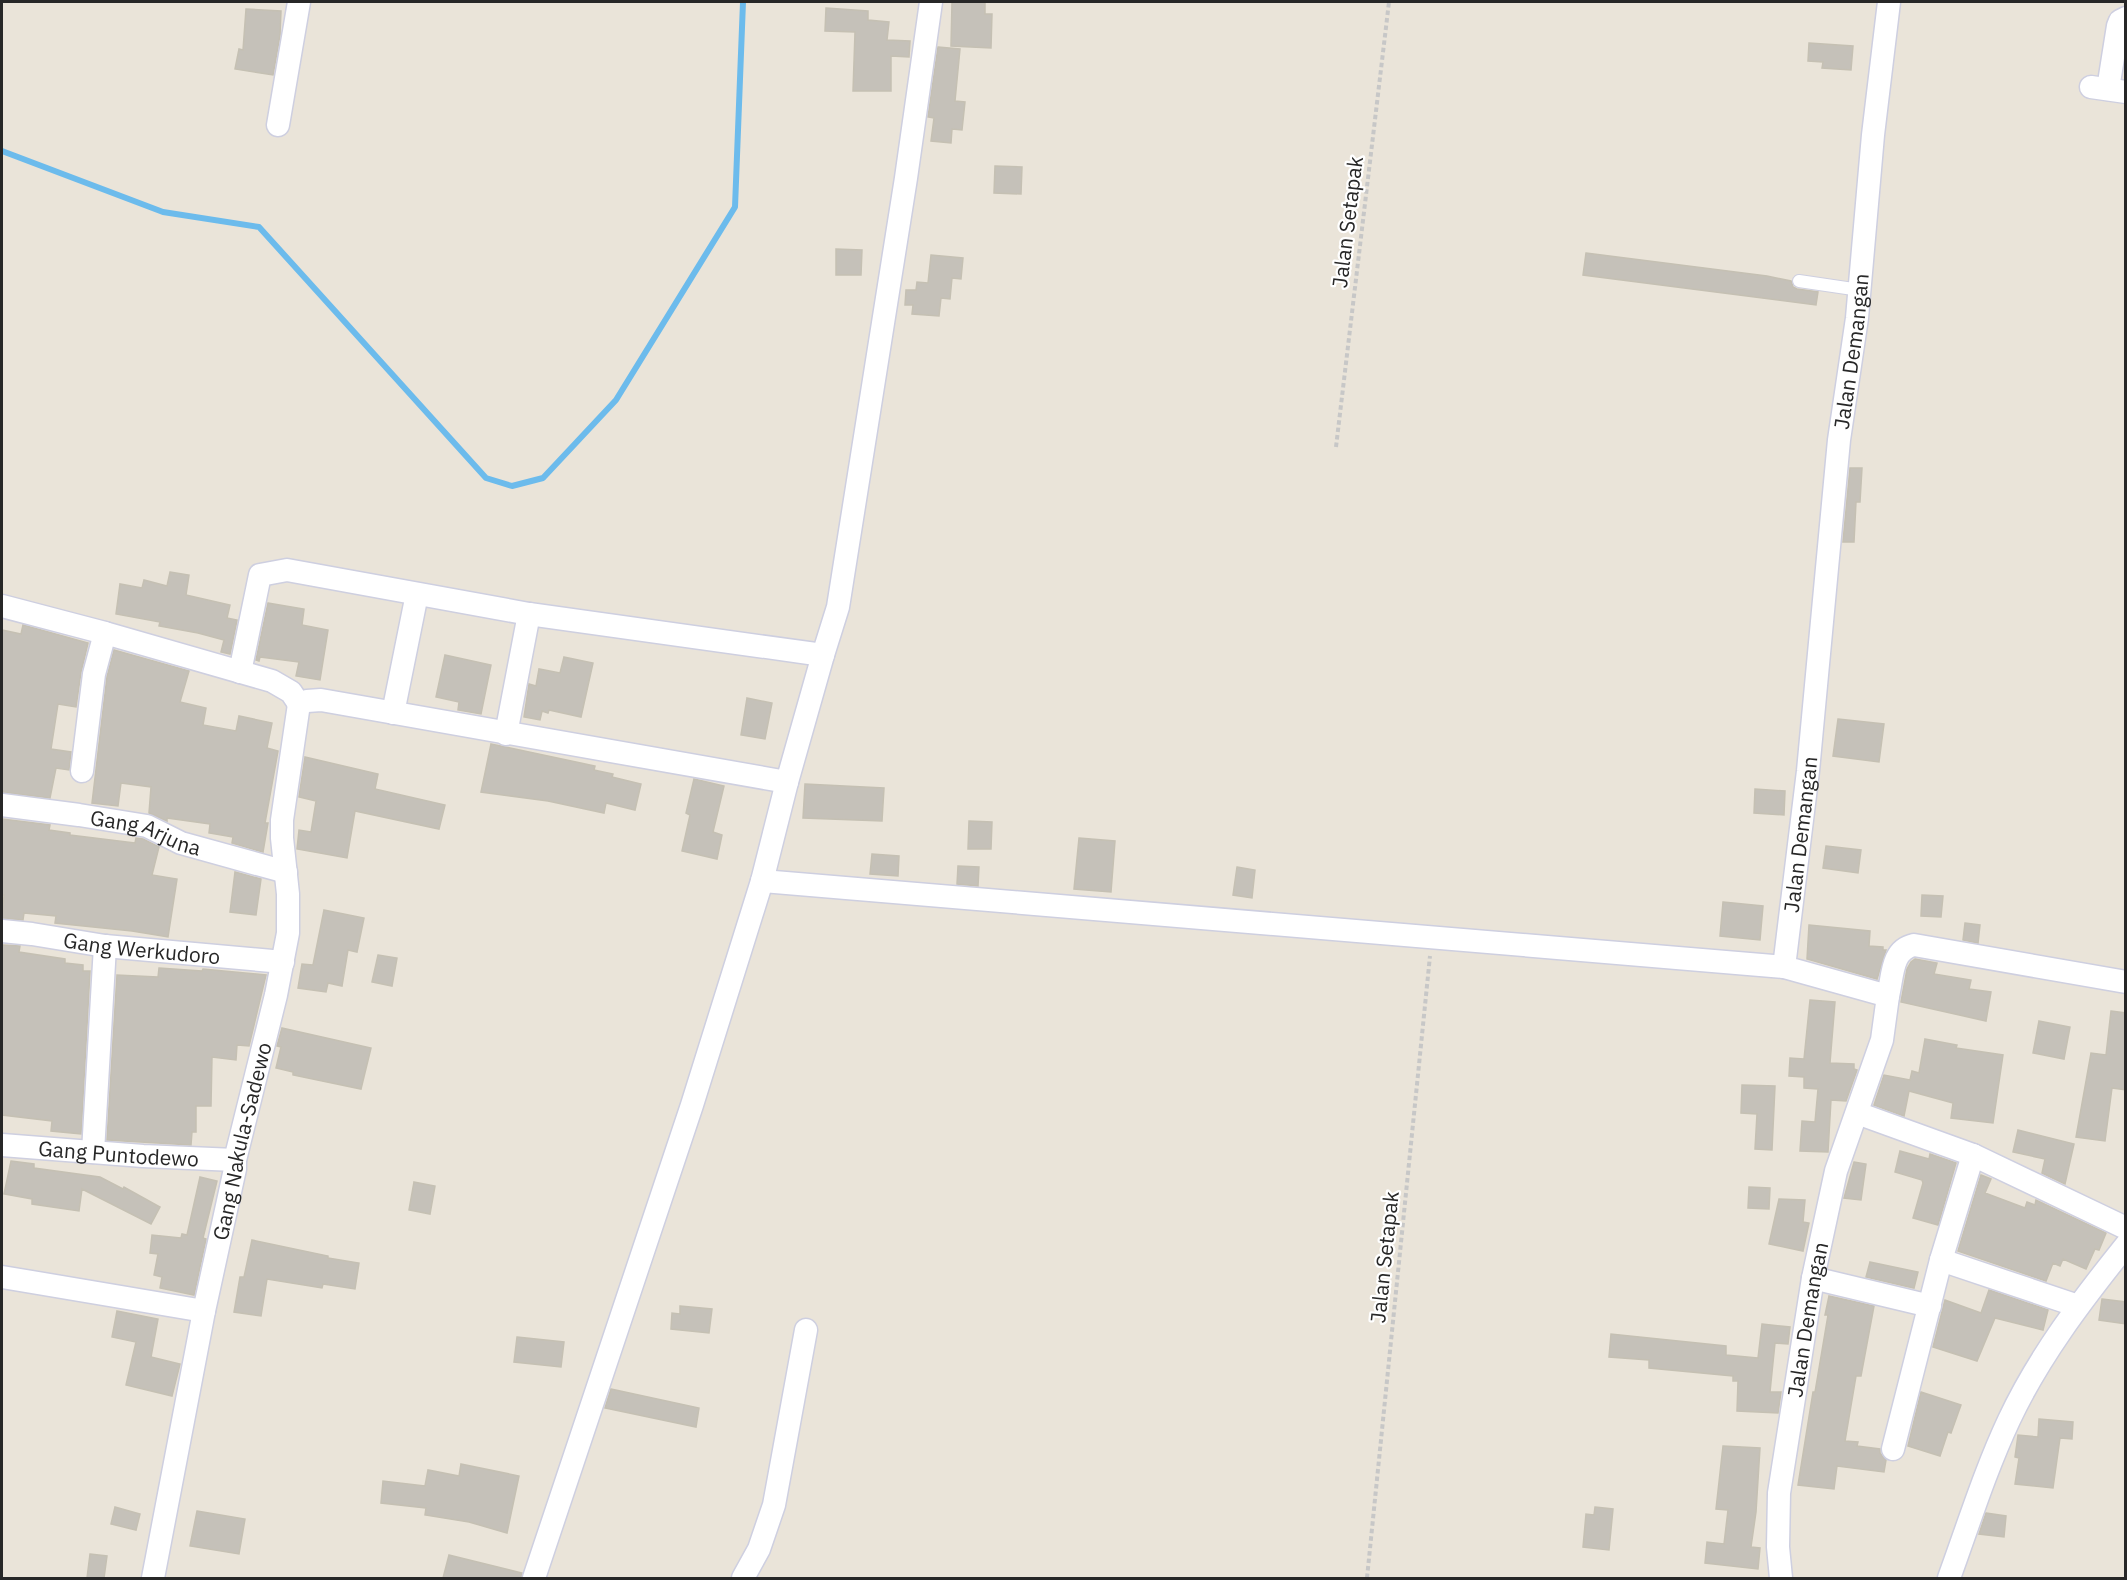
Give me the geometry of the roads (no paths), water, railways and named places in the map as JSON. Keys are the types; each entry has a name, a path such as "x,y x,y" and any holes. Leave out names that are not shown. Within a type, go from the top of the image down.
{"street":[{"path":"278,125 299,2"},
{"path":"534,1578 692,1105 762,881 838,607 906,178 931,2"},
{"name":"Jalan Demangan","path":"1784,968 1808,771 1839,440 1853,356 1873,135 1889,2"},
{"path":"2108,89 2118,26 2120,21 2126,18"},
{"path":"240,672 260,575 286,570 529,614 823,655"},
{"path":"393,713 417,594"},
{"path":"2,606 272,681 291,692 299,704 321,700 788,782"},
{"path":"506,734 529,614"},
{"path":"82,771 94,674 105,633"},
{"name":"Gang Nakula-Sadewo","path":"153,1578 235,1160 283,962 289,913 282,820 299,704"},
{"name":"Gang Arjuna","path":"2,805 147,826 181,843 286,872"},
{"path":"762,881 1784,968 1888,996"},
{"name":"Gang Werkudoro","path":"2,931 105,946 283,962"},
{"name":"Jalan Demangan","path":"1781,1578 1779,1493 1813,1278 1836,1171 1881,1040 1897,956 1901,950 1914,945 2126,982"},
{"path":"93,1152 105,946"},
{"path":"1857,1113 1973,1155 2126,1228"},
{"name":"Gang Puntodewo","path":"2,1145 143,1156 235,1160"},
{"path":"1893,1449 1941,1260 1973,1155"},
{"path":"1949,1578 1997,1447 2036,1368 2078,1306 2126,1245"},
{"path":"1941,1260 2078,1306"},
{"path":"2,1277 204,1311"},
{"path":"1813,1278 1929,1306"},
{"path":"743,1578 759,1549 774,1504 806,1330"}],"lane":[{"path":"1799,280 1860,290"}],"waterway":[{"path":"2,151 163,212 259,227 486,478 512,486 543,478 616,400 735,207 743,2"}]}
